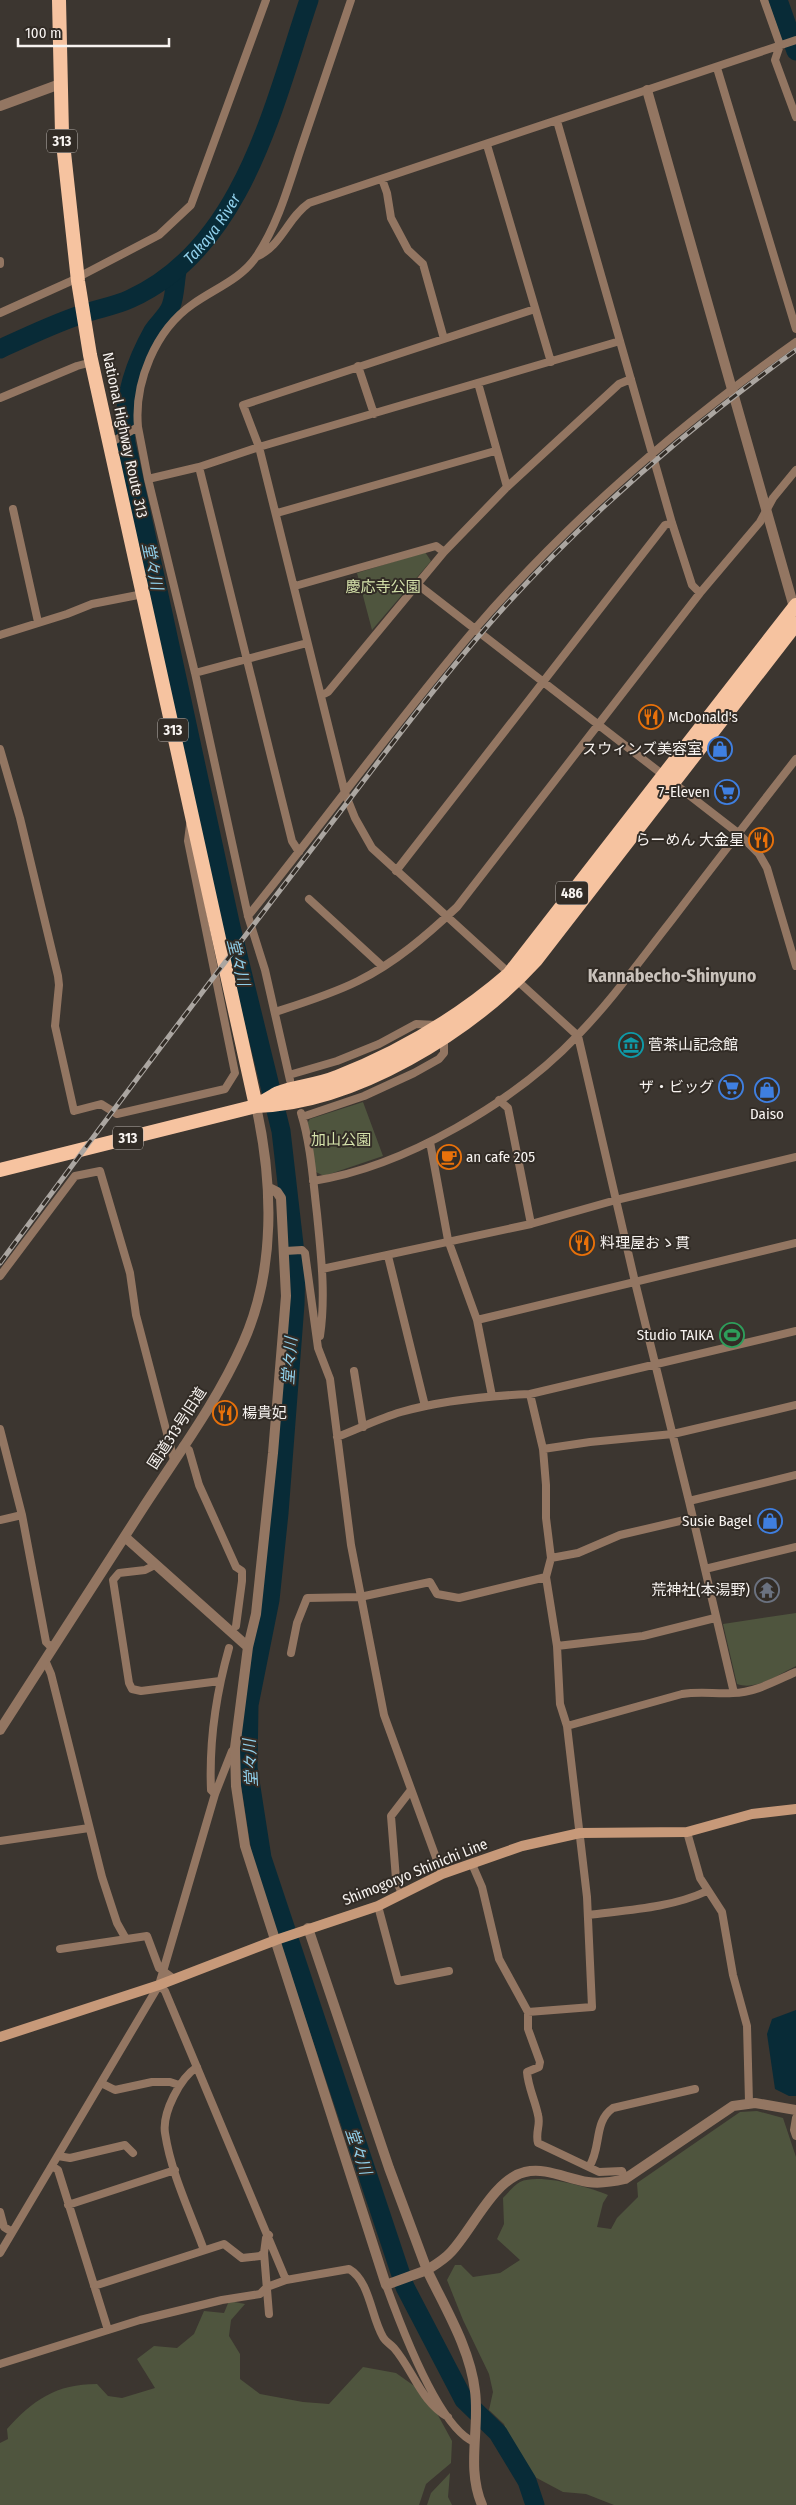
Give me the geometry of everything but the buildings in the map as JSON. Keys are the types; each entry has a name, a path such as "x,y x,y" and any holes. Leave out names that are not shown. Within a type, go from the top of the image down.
{"highway":[{"name":"National Highway Route 313","path":"59,0 62,134 78,279 91,358 114,441 143,594 192,813 270,1102"},
{"name":"486","path":"270,1102 333,1092 391,1067 443,1032 495,1001 513,977 536,960 795,609"},
{"name":"486","path":"668,780 796,624"},
{"name":"313","path":"0,1170 270,1102"}],"main road":[{"name":"Shimogoryo Shinichi Line","path":"0,2036 159,1985 308,1928 378,1906 442,1874 522,1846 580,1832 687,1832 752,1814 796,1809"}],"street":[{"path":"0,313 78,279 159,235 191,205 201,184 266,0"},
{"path":"256,257 285,196 350,0"},
{"path":"764,0 780,45 775,60 796,117"},
{"path":"318,1348 324,1310 322,1269 313,1181 301,1115 364,1096 439,1059 444,1053 443,1032 416,1024 379,1044 290,1077 275,1012 248,916 195,673 134,429 140,382 149,359 176,319 190,306 232,279 256,257 275,245 298,211 309,203 796,40"},
{"path":"717,68 796,329"},
{"path":"0,106 60,84"},
{"path":"647,90 730,388 795,609"},
{"path":"557,121 672,523 692,585 700,593"},
{"path":"487,145 551,362"},
{"path":"382,180 387,193 390,218 408,250 423,264 444,339"},
{"path":"535,309 243,405 259,447 277,513 307,643 322,695 345,793 355,818 372,848 578,1036 634,1282 656,1364 734,1693"},
{"path":"148,479 199,467 259,447 620,341"},
{"path":"248,916 475,630 578,521 730,388 796,342"},
{"path":"0,398 77,366 91,358"},
{"path":"358,366 374,414"},
{"path":"322,695 328,692 444,552 507,487 619,384 630,379"},
{"path":"478,383 495,451 507,487"},
{"path":"114,441 134,429"},
{"path":"277,513 495,451"},
{"path":"199,467 292,841 299,852"},
{"path":"275,1012 316,999 359,981 418,942 462,900 599,726 700,593 760,522 766,510 796,470"},
{"path":"13,509 38,622"},
{"path":"396,871 665,525 672,523"},
{"path":"295,586 436,546 444,552"},
{"path":"417,584 738,833 759,854 767,868 796,966"},
{"path":"0,635 92,604 143,594"},
{"path":"195,673 307,643"},
{"path":"0,749 20,818 58,976 59,985 55,1026 74,1111 101,1104 117,1114 153,1106 225,1089 235,1073 188,841 192,813"},
{"path":"313,1181 330,1178 401,1155 430,1142 463,1124 542,1069 578,1036 630,973 796,759"},
{"path":"309,899 382,966"},
{"path":"499,1100 508,1108 531,1224"},
{"name":"国道313号旧道","path":"0,1730 212,1403 244,1342 264,1270 269,1188 262,1132 270,1102"},
{"path":"430,1142 448,1240 477,1320 492,1396"},
{"path":"322,1269 388,1256 448,1240 531,1224 616,1200 796,1157"},
{"path":"0,1276 75,1176 100,1171 130,1273 136,1315 174,1460"},
{"path":"269,1188 277,1192 281,1198 286,1296 273,1452 256,1614 248,1647 236,1748 236,1786 245,1846 278,1939 389,2284 398,2319 434,2396 466,2439 474,2438"},
{"path":"477,1320 796,1243"},
{"path":"285,1251 302,1250 305,1253 318,1348 330,1379 351,1544 384,1715 442,1874"},
{"path":"388,1256 425,1406"},
{"path":"338,1437 400,1412 425,1406 492,1396 530,1394 796,1331"},
{"path":"354,1372 363,1427"},
{"path":"528,2012 592,2007 588,1915 580,1832 567,1726 560,1704 557,1646 546,1577 551,1558 546,1518 543,1449 530,1394"},
{"path":"543,1449 673,1434 796,1405"},
{"path":"0,1429 22,1515 46,1642 52,1648"},
{"path":"183,1446 189,1450 199,1485 236,1567 242,1571 236,1626"},
{"path":"688,1501 796,1476"},
{"path":"0,1520 22,1515"},
{"path":"551,1558 578,1553 620,1535 693,1518"},
{"path":"125,1537 248,1647"},
{"path":"705,1569 796,1547"},
{"path":"155,1565 145,1570 119,1573 113,1580 129,1683 132,1689 141,1691 220,1680"},
{"path":"291,1654 297,1623 307,1598 360,1596 430,1582 437,1594 459,1598 546,1577"},
{"path":"557,1646 644,1636 715,1618"},
{"path":"215,1794 210,1790 209,1758 220,1680 229,1648"},
{"path":"45,1660 51,1674 89,1828 113,1913 126,1939"},
{"path":"567,1726 585,1723 682,1694 700,1691 734,1693 759,1688 796,1672"},
{"path":"0,2254 159,1985 215,1794 232,1751 236,1748"},
{"path":"402,1894 396,1879 391,1816 411,1790"},
{"path":"0,1841 89,1828"},
{"path":"687,1832 700,1878 722,1912 732,1975 747,2026 750,2102"},
{"path":"472,1864 482,1887 499,1958 528,2012 528,2029 540,2062 539,2067 527,2072 528,2082 539,2117 536,2134 538,2143 599,2172 622,2171 625,2179"},
{"path":"588,1915 657,1906 696,1896 707,1891"},
{"path":"378,1906 398,1981 449,1971"},
{"path":"308,1928 422,2272 463,2346 474,2378 476,2394 474,2472 482,2505"},
{"path":"60,1949 147,1936 159,1968 174,1979"},
{"path":"159,1985 165,1991 269,2235 286,2280"},
{"path":"197,2067 179,2085 165,2122 165,2132 175,2170 204,2250"},
{"path":"101,2084 115,2090 152,2082 170,2082 179,2085"},
{"path":"589,2167 596,2156 601,2120 612,2108 696,2089"},
{"path":"389,2284 422,2272 450,2254 494,2194 510,2178 522,2172 536,2170 587,2182 605,2184 625,2179 733,2106 750,2102 796,2110"},
{"path":"796,2118 794,2130 796,2136"},
{"path":"58,2156 70,2158 125,2146 133,2153"},
{"path":"52,2166 58,2170 108,2330"},
{"path":"68,2204 175,2170"},
{"path":"0,2212 2,2227 12,2232"},
{"path":"269,2235 266,2238 264,2253 269,2314"},
{"path":"94,2286 224,2244 242,2258 260,2256 264,2253"},
{"path":"0,2364 108,2330 213,2302 260,2294 267,2287 286,2280 349,2269 359,2276 383,2338 394,2348 422,2392 439,2412 448,2417"}],"green space":[{"name":"慶応寺公園","path":"425,552 431,561 372,630 357,573"},
{"name":"加山公園","path":"363,1102 383,1156 324,1176 314,1171 306,1125 310,1119"},
{"path":"796,1613 796,1666 760,1683 745,1686 737,1684 723,1624"},
{"path":"757,2111 783,2118 796,2157 796,2505 614,2505 586,2494 563,2492 518,2468 504,2424 489,2410 493,2392 489,2374 463,2320 447,2280 455,2265 461,2265 473,2277 500,2273 520,2260 497,2239 504,2224 503,2198 520,2182 539,2179 551,2180 589,2188 608,2195 603,2203 597,2227 611,2229 617,2218 638,2197 637,2183 740,2112"},
{"path":"229,2301 245,2304 231,2320 229,2336 240,2354 240,2379 260,2394 303,2402 329,2404 363,2367 396,2373 427,2395 452,2441 451,2463 426,2484 419,2505 0,2505 0,2443 8,2439 7,2429 26,2410 46,2396 69,2387 97,2384 108,2396 122,2398 155,2388 137,2359 154,2346 177,2348 194,2334 204,2311 224,2313"},
{"path":"450,2473 448,2497 452,2505 427,2505 431,2493"}],"water":[{"path":"796,2010 796,2096 789,2096 775,2089 767,2034 772,2019"}],"waterway":[{"name":"Takaya River","path":"0,349 60,322 130,299 169,276 201,246 227,210 248,170 282,84 309,0"},
{"path":"778,0 796,51"},
{"name":"堂々川","path":"177,271 171,306 146,344 130,385 125,413 126,443 231,927 281,1131 296,1262 295,1304 279,1513 270,1600 249,1705 248,1768 262,1858 405,2287 464,2400 498,2433 527,2481 535,2505"}],"railway":[{"path":"0,1263 260,916 400,734 479,636 540,569 609,502 719,408 796,350"}],"place":[{"name":"McDonald's","path":"651,717"},
{"name":"スウィンズ美容室","path":"720,749"},
{"name":"7-Eleven","path":"727,792"},
{"name":"らーめん 大金星","path":"761,840"},
{"name":"菅茶山記念館","path":"631,1045"},
{"name":"ザ・ビッグ","path":"731,1087"},
{"name":"Daiso","path":"767,1090"},
{"name":"an cafe 205","path":"449,1157"},
{"name":"料理屋おゝ貫","path":"582,1243"},
{"name":"Studio TAIKA","path":"732,1335"},
{"name":"楊貴妃","path":"225,1413"},
{"name":"Susie Bagel","path":"770,1521"},
{"name":"荒神社(本湯野)","path":"767,1590"}],"district":[{"name":"Kannabecho-Shinyuno","path":"672,976"}]}
